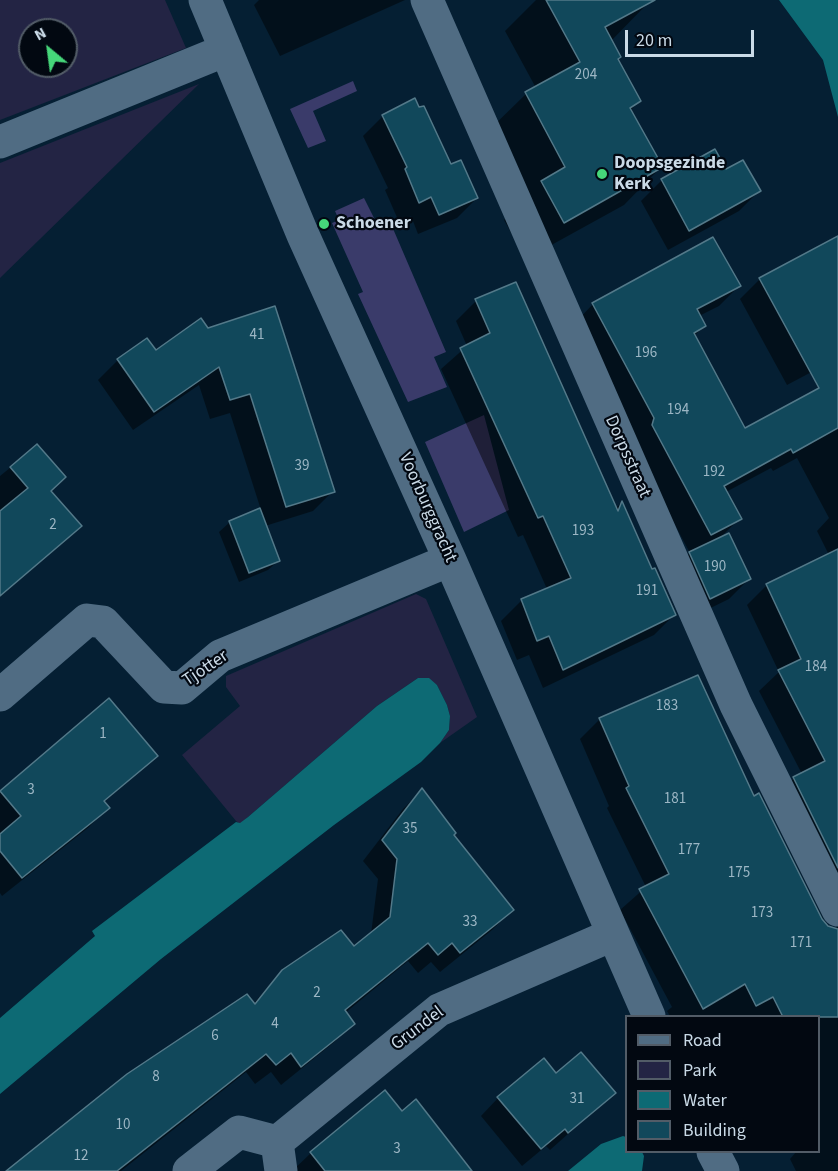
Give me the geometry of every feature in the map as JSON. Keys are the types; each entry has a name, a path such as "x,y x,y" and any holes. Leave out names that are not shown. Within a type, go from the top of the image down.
{"street":[{"name":"Voorburggracht","path":"205,0 303,235 450,560 648,1015"},
{"name":"Dorpsstraat","path":"427,0 736,705 838,910"},
{"path":"0,142 226,50"},
{"name":"Tjotter","path":"0,695 87,620 103,622 164,687 182,688 220,656 450,560"},
{"name":"Grundel","path":"189,1171 239,1132 279,1156 439,1010 612,935"},
{"path":"714,1153 723,1171"}],"green space":[{"path":"0,0 165,0 186,48 0,120"},
{"path":"199,84 0,278 0,163"},
{"path":"416,594 426,599 477,717 440,743 449,730 450,716 447,705 437,685 418,678 377,706 240,824 236,821 182,755 240,706 226,687 226,676"}],"shaded area":[{"path":"353,81 357,91 313,111 326,141 308,148 290,109"},
{"path":"364,198 376,222 388,217 446,352 434,357 447,387 408,402 358,294 363,292 332,223 339,220 335,211"},
{"path":"484,415 509,510 464,532 425,442"}],"water":[{"path":"779,0 838,0 838,117 823,60"},
{"path":"418,678 429,678 437,685 450,716 449,730 421,762 334,825 161,959 0,1094 0,1018 95,936 92,931 236,822 240,823 248,817 377,706"},
{"path":"625,1137 625,1153 642,1153 644,1156 642,1171 568,1171 601,1144"}],"building":[{"path":"546,0 655,0 605,27 621,57 618,59 641,101 630,108 663,167 564,223 541,181 565,167 525,92 580,62"},
{"path":"415,98 419,107 424,106 451,164 461,160 478,198 439,215 431,197 419,203 405,169 407,167 382,115"},
{"path":"715,149 726,169 743,160 761,191 689,231 661,179"},
{"path":"838,236 838,428 793,453 791,449 724,486 742,519 711,535 652,425 654,418 592,303 713,237 741,286 697,309 706,326 694,333 745,428 819,388 759,278"},
{"path":"516,282 618,511 622,501 652,569 655,568 676,615 563,670 549,636 537,641 521,599 571,578 543,516 538,518 460,348 490,333 475,299"},
{"path":"275,306 335,492 286,507 250,394 230,400 219,367 154,412 117,359 147,338 156,350 201,318 208,328"},
{"path":"37,444 66,477 51,491 82,526 0,596 0,511 28,488 10,467"},
{"path":"260,508 280,561 249,573 229,521"},
{"path":"729,533 751,579 710,599 689,552"},
{"path":"838,549 838,868 793,777 825,761 778,670 801,659 766,584"},
{"path":"698,675 754,796 759,793 822,919 828,926 838,929 838,1017 782,1015 773,997 756,1006 745,984 703,1009 639,889 669,874 626,788 629,786 599,718"},
{"path":"109,698 158,756 104,801 110,808 22,878 0,851 0,834 21,816 0,791"},
{"path":"422,788 456,833 454,835 514,910 460,953 452,943 438,955 428,943 345,1010 355,1024 301,1067 291,1053 276,1065 266,1054 117,1171 6,1171 127,1074 247,994 255,1004 282,970 341,930 354,946 390,917 397,859 382,840"},
{"path":"581,1052 616,1093 568,1133 565,1129 541,1149 497,1097 544,1058 556,1073"},
{"path":"385,1090 402,1111 416,1099 472,1171 325,1171 310,1152"}],"place":[{"name":"Doopsgezinde Kerk","path":"602,174"},
{"name":"Schoener","path":"324,224"}]}
